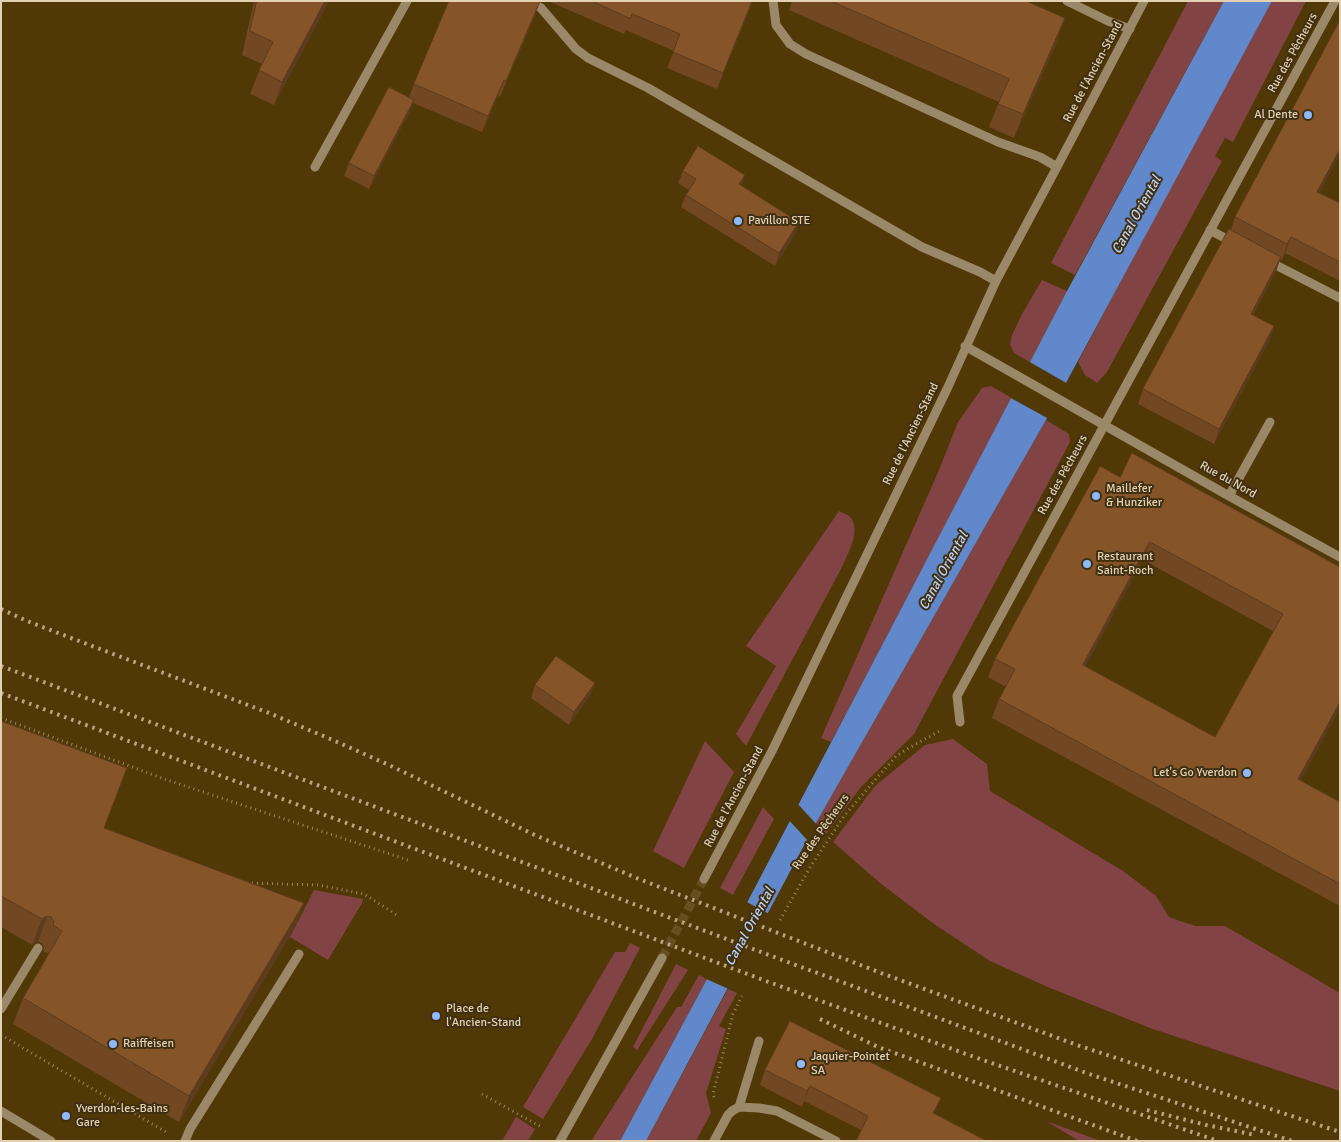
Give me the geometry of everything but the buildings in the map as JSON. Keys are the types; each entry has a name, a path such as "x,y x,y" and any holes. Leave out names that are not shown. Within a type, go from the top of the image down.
{"street":[{"path":"315,168 407,1"},
{"path":"528,1 541,8 576,49 588,58 648,88 922,247 996,281"},
{"path":"774,1 776,25 790,44 806,54 989,138 1040,157 1057,167"},
{"path":"1067,1 1108,21 1130,29"},
{"name":"Rue de l'Ancien-Stand","path":"704,879 772,751 947,389 996,281 1144,1"},
{"name":"Rue des Pêcheurs","path":"960,722 956,696 1335,1"},
{"path":"1210,230 1245,248"},
{"path":"1262,257 1340,298"},
{"name":"Rue du Nord","path":"965,346 1340,557"},
{"path":"1230,496 1270,422"},
{"path":"1,1009 38,948"},
{"path":"184,1141 299,954"},
{"path":"560,1141 662,958"},
{"path":"739,1107 759,1041"},
{"path":"714,1141 728,1115 739,1107 777,1111 836,1141"},
{"path":"1,1111 52,1141"}],"path":[{"path":"1,718 167,780 408,860"},
{"name":"Rue des Pêcheurs","path":"780,920 809,869 844,816 896,756 935,732 960,722"},
{"path":"245,882 318,885 364,894 397,914"},
{"path":"715,1103 713,1094 733,1014 742,996"},
{"path":"1,1035 173,1136"},
{"path":"482,1094 543,1128"}],"shaded area":[{"path":"1188,1 1224,1 1075,275 1051,263"},
{"path":"1272,1 1306,1 1233,142 1225,138 1215,156 1222,161 1107,372 1097,383 1085,375 1078,362"},
{"path":"1042,280 1067,291 1030,362 1014,353 1010,344 1022,314"},
{"path":"991,386 1012,398 831,742 821,738 939,470 958,422 982,388"},
{"path":"1046,420 1069,434 1070,442 914,734 861,787 826,834 816,823"},
{"path":"839,511 849,516 853,523 854,536 850,550 746,746 736,734 776,666 746,646"},
{"path":"953,739 987,764 990,791 1123,871 1156,896 1169,917 1195,926 1225,926 1340,993 1340,1091 1150,1028 1050,988 990,961 934,924 880,883 833,842 875,786 925,745"},
{"path":"705,741 734,772 684,868 653,851"},
{"path":"763,807 774,819 733,895 720,888"},
{"path":"314,890 363,899 328,960 290,937"},
{"path":"630,943 640,948 592,1039 543,1119 523,1107 615,952 625,952"},
{"path":"676,964 688,970 637,1050 633,1047"},
{"path":"699,975 707,979 620,1141 591,1141 677,1007 681,1007"},
{"path":"728,989 737,993 719,1026 726,1029 706,1093 711,1113 696,1141 646,1141"},
{"path":"516,1117 535,1129 528,1141 502,1141"},
{"path":"1046,1121 1101,1141 1079,1141"}],"water":[{"name":"Canal Oriental","path":"1224,1 1272,1 1046,420 816,823 646,1141 620,1141 707,979 1067,291"}],"pier":[{"path":"1028,361 1068,384 1049,419 1009,397"},
{"path":"796,802 817,825 809,842 788,819"},
{"path":"745,901 771,915 731,990 704,978"}],"tunnel":[{"path":"662,958 704,879"}],"railway":[{"path":"1,609 27,621 269,713 389,765 537,836 639,879 881,973 1077,1045 1340,1132"},
{"path":"1,666 1089,1074 1292,1141"},
{"path":"1,693 766,981 977,1058 1218,1141"},
{"path":"820,1019 878,1047 1137,1141"},
{"path":"1147,1110 1255,1135"}],"place":[{"name":"Al Dente","path":"1308,115"},
{"name":"Pavillon STE","path":"738,221"},
{"name":"Maillefer & Hunziker","path":"1096,496"},
{"name":"Restaurant Saint-Roch","path":"1087,564"},
{"name":"Let's Go Yverdon","path":"1247,773"},
{"name":"Place de l'Ancien-Stand","path":"436,1016"},
{"name":"Raiffeisen","path":"113,1044"},
{"name":"Jaquier-Pointet SA","path":"801,1064"},
{"name":"Yverdon-les-Bains Gare","path":"66,1116"}]}
